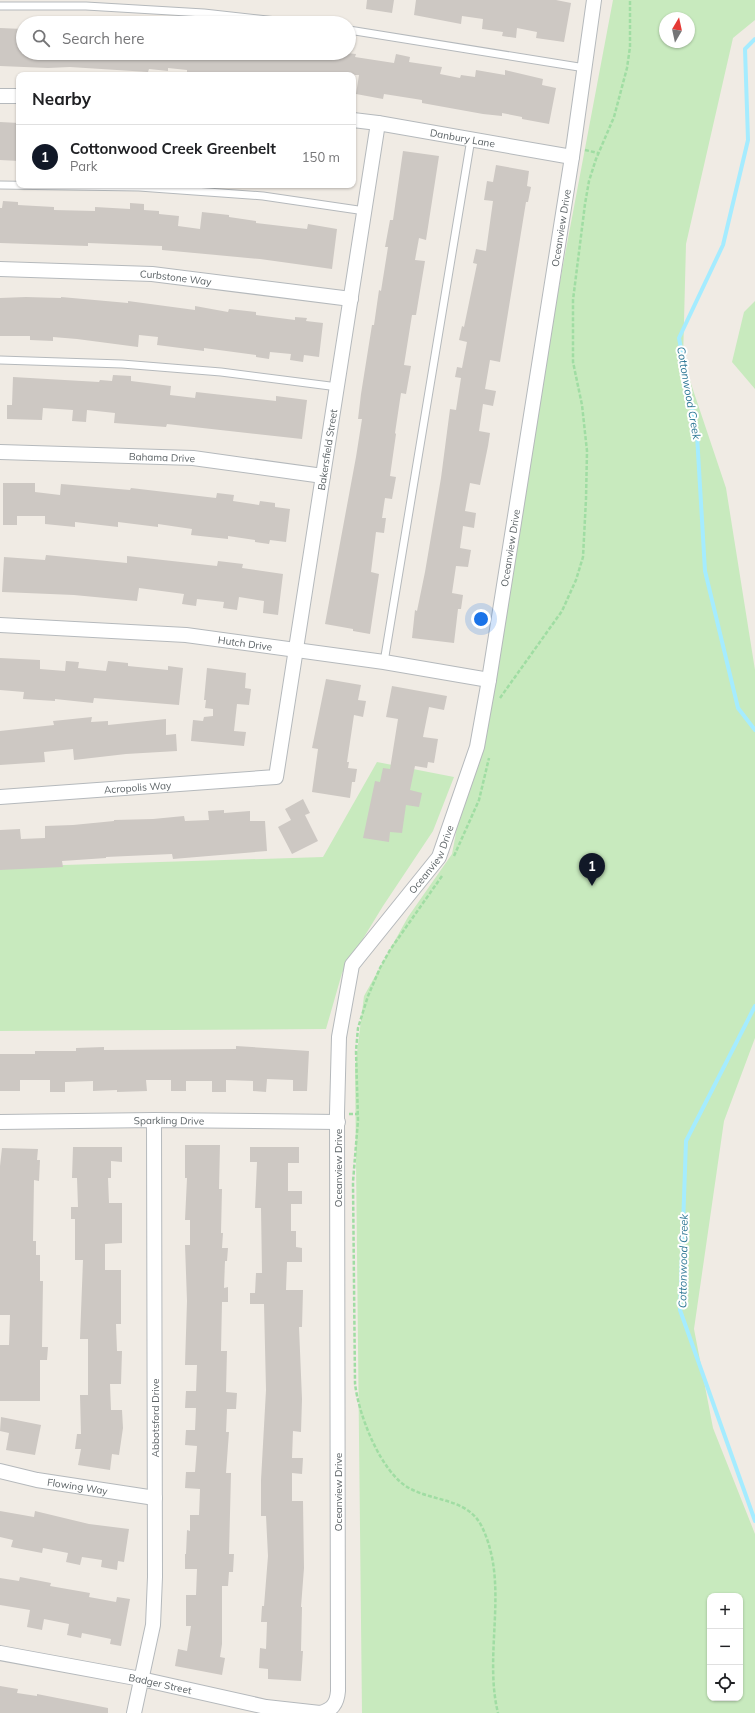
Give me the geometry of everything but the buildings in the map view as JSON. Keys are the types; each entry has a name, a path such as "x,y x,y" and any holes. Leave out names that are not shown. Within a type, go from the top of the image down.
{"street":[{"name":"Oceanview Drive","path":"324,1711 335,1704 338,1692 339,1037 352,965 439,857 477,747 572,157 594,0"},
{"path":"0,96 16,96"},
{"name":"Danbury Lane","path":"356,120 572,157"},
{"name":"Bakersfield Street","path":"276,777 378,123"},
{"name":"Curbstone Way","path":"0,269 152,274 351,299"},
{"name":"Bahama Drive","path":"0,452 193,458 323,476"},
{"name":"Hutch Drive","path":"0,625 186,635 297,649 489,680"},
{"name":"Acropolis Way","path":"0,797 276,777"},
{"name":"Sparkling Drive","path":"0,1122 154,1120 338,1122"},
{"name":"Abbotsford Drive","path":"134,1713 152,1625 155,1498 154,1120"},
{"name":"Flowing Way","path":"0,1470 37,1480 155,1498"},
{"name":"Badger Street","path":"0,1653 141,1679 266,1707 324,1711"}],"lane":[{"path":"0,6 86,6 231,16"},
{"path":"356,31 584,68"},
{"path":"384,662 471,139"},
{"path":"0,185 16,185"},
{"path":"153,188 263,196 365,210"},
{"path":"0,360 122,364 207,370 338,387"}],"path":[{"path":"498,702 505,689 538,647 562,611 576,580 583,557 587,451 582,405 573,362 572,319 575,274 585,204 598,153 614,117 627,68 630,47 630,0"},
{"path":"587,151 598,153"},
{"path":"452,860 479,800 490,753"},
{"path":"445,871 390,950 380,968 368,996 358,1028 356,1051 358,1120 354,1182 355,1383 357,1400 370,1436 396,1477 412,1490 448,1501 466,1509 478,1521 486,1536 490,1548 496,1585 493,1681 498,1713"}],"green space":[{"path":"613,0 755,0 755,20 733,38 686,244 683,360 726,488 755,670 755,1038 724,1121 694,1329 713,1428 755,1534 755,1713 362,1713 355,1069 364,996 408,917 452,854"},
{"path":"755,301 755,389 732,362 744,312"},
{"path":"377,762 454,777 433,831 383,906 342,973 326,1029 0,1031 0,867 323,857"}],"waterway":[{"name":"Cottonwood Creek","path":"755,39 745,49 748,140 723,245 679,338 697,435 705,571 738,708 755,730"},
{"name":"Cottonwood Creek","path":"755,1006 686,1141 680,1310 755,1521"}],"place":[{"name":"Cottonwood Creek Greenbelt","path":"592,886"}]}
